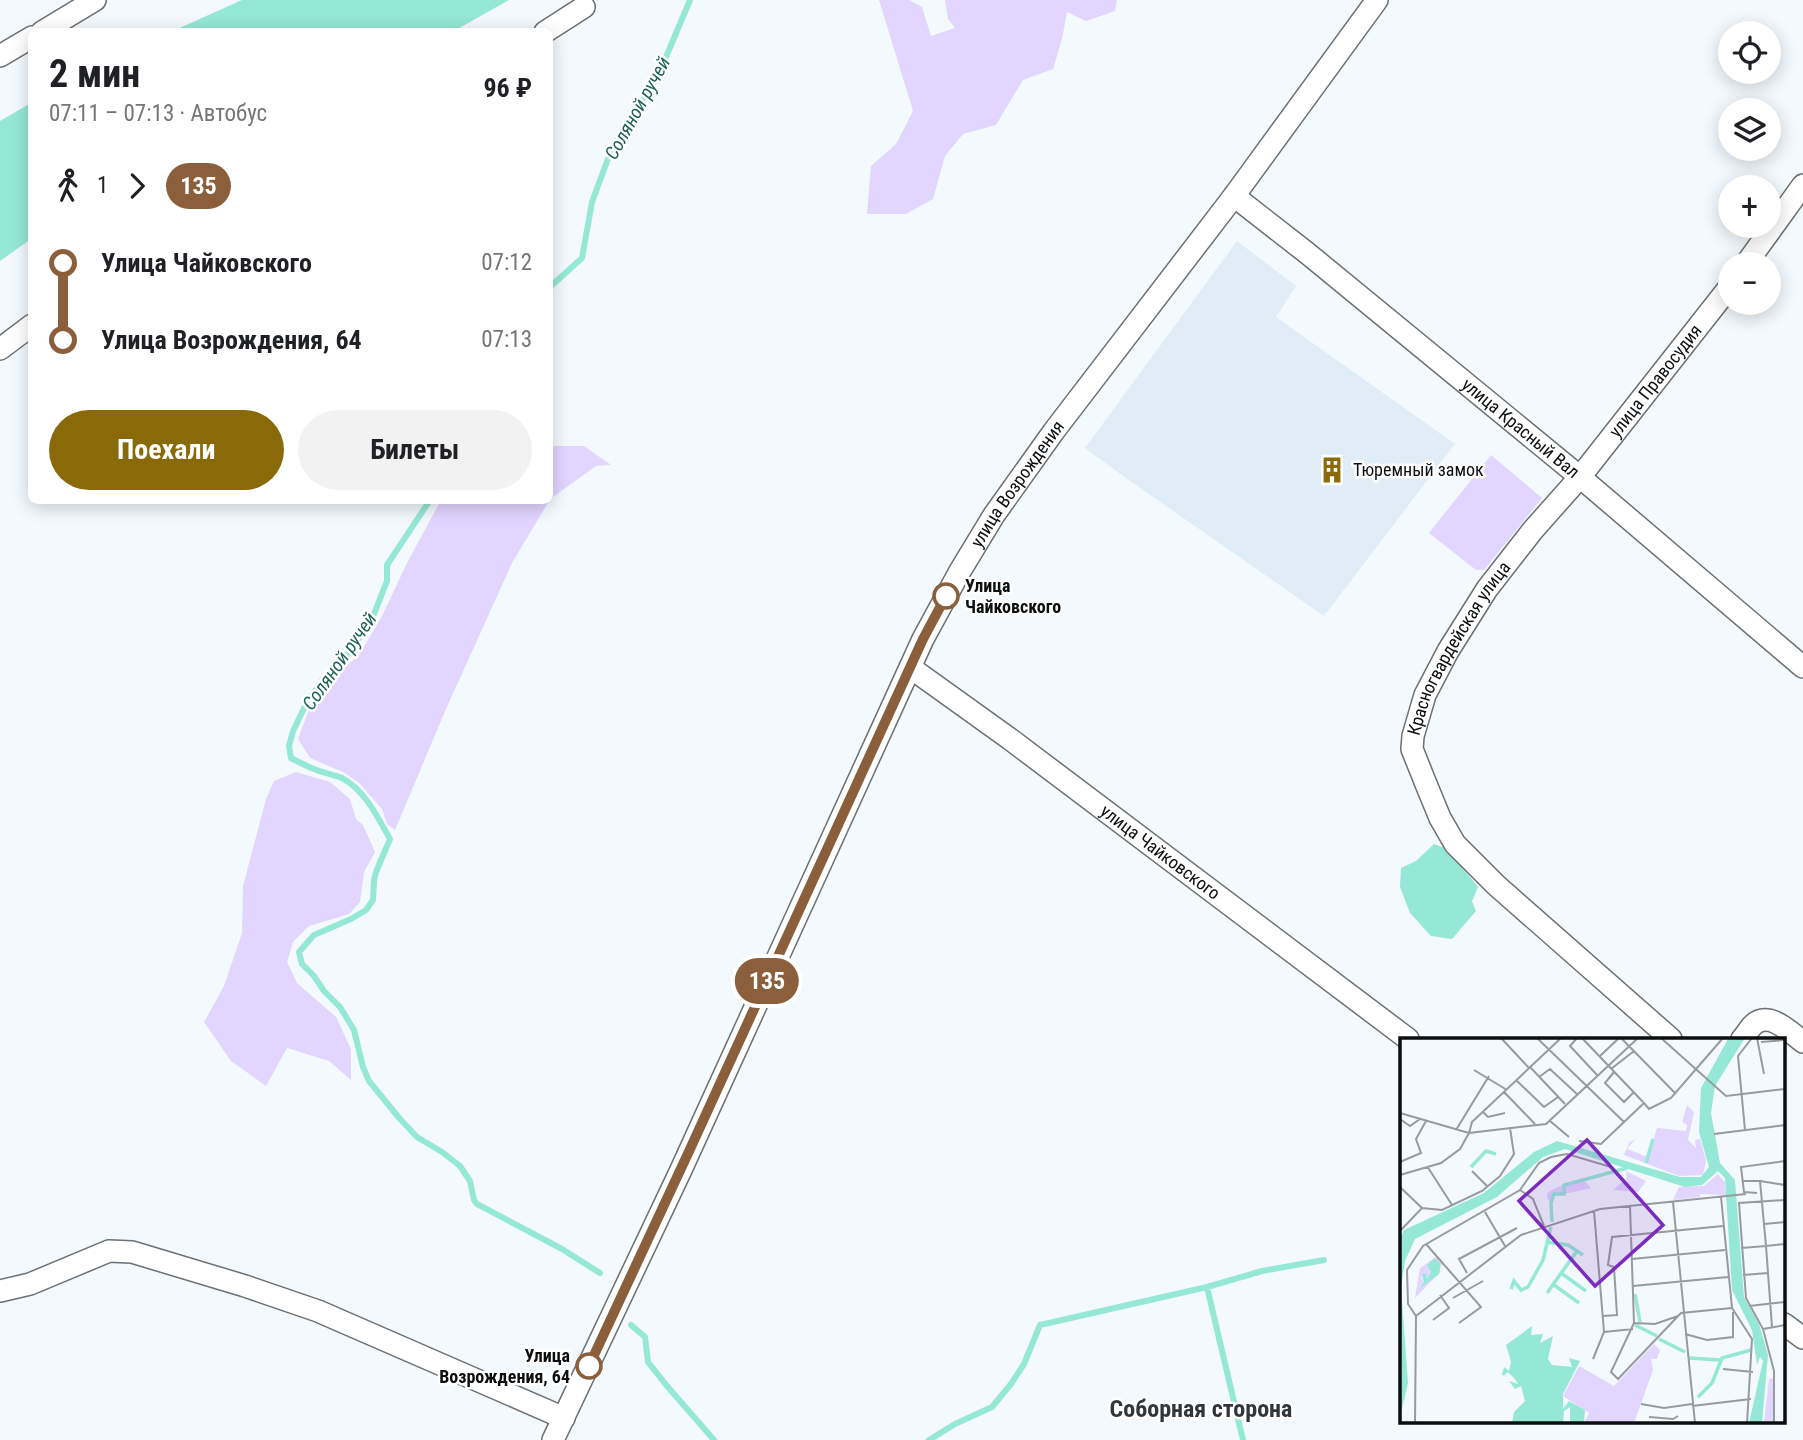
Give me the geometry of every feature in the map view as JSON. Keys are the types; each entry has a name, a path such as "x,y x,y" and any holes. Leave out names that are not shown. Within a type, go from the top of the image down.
{"street":[{"path":"49,28 95,0"},
{"name":"улица Возрождения","path":"553,1440 691,1147 923,639 960,570 994,515 1054,431 1234,196 1377,0"},
{"path":"551,28 584,7"},
{"path":"0,56 28,39"},
{"path":"1755,252 1803,185"},
{"name":"улица Красный Вал","path":"1234,196 1580,477 1803,667"},
{"name":"улица Правосудия","path":"1580,477 1718,302"},
{"path":"0,349 28,328"},
{"name":"Красногвардейская улица","path":"1580,477 1533,530 1487,590 1448,651 1424,695 1412,750 1440,818 1455,844 1496,885 1670,1038"},
{"name":"улица Чайковского","path":"911,668 1010,739 1407,1038"},
{"path":"1743,1038 1760,1021 1774,1021 1803,1042"},
{"path":"0,1291 30,1284 109,1251 132,1252 317,1311 564,1418"},
{"path":"1786,1325 1803,1338"}],"shaded area":[{"path":"242,0 509,0 459,28 180,28"},
{"path":"879,0 909,0 922,7 931,36 955,28 948,19 945,0 1117,0 1115,11 1086,21 1067,12 1053,69 1023,80 996,125 963,134 945,156 933,199 906,214 867,214 871,166 896,144 913,111"},
{"path":"28,105 28,241 0,261 0,121"},
{"path":"1237,241 1296,286 1276,317 1455,444 1324,616 1085,448"},
{"path":"553,446 584,446 611,465 596,466 553,497"},
{"path":"1491,455 1542,498 1484,570 1476,570 1429,533"},
{"path":"439,504 547,504 512,563 395,830 387,824 382,809 359,783 343,772 310,758 298,739 310,707 328,682 359,655 381,618"},
{"path":"296,772 330,782 350,799 356,819 363,825 375,852 364,872 360,902 349,914 309,926 293,942 287,962 297,983 336,1017 351,1049 351,1080 329,1061 287,1048 266,1086 231,1061 204,1022 224,986 242,933 243,886 266,799 274,781"},
{"path":"1434,844 1447,849 1478,887 1472,901 1476,911 1452,939 1431,936 1410,913 1400,887 1401,868 1416,861"}],"waterway":[{"name":"Соляной ручей","path":"553,284 582,258 592,202 612,148 658,76 690,0"},
{"name":"Соляной ручей","path":"427,504 387,565 387,581 374,614 352,650 328,673 308,700 293,731 289,746 291,758 350,783 370,805 390,839 376,872 373,900 366,910 314,935 299,952 302,964 340,1007 354,1030 369,1081 417,1137 460,1166 470,1181 477,1204 562,1249 600,1273"},
{"path":"929,1440 955,1424 992,1407 1024,1364 1040,1325 1207,1287 1262,1271 1324,1260"},
{"path":"1207,1287 1243,1440"},
{"name":"Соляной ручей","path":"631,1325 645,1337 648,1362 714,1440"}],"bus line":[{"name":"135","path":"589,1366 923,639 946,596"}],"place":[{"name":"Тюремный замок","path":"1332,470"},
{"name":"Улица Чайковского","path":"946,596"},
{"name":"Улица Возрождения, 64","path":"589,1366"}],"district":[{"name":"Соборная сторона","path":"1201,1409"}]}
